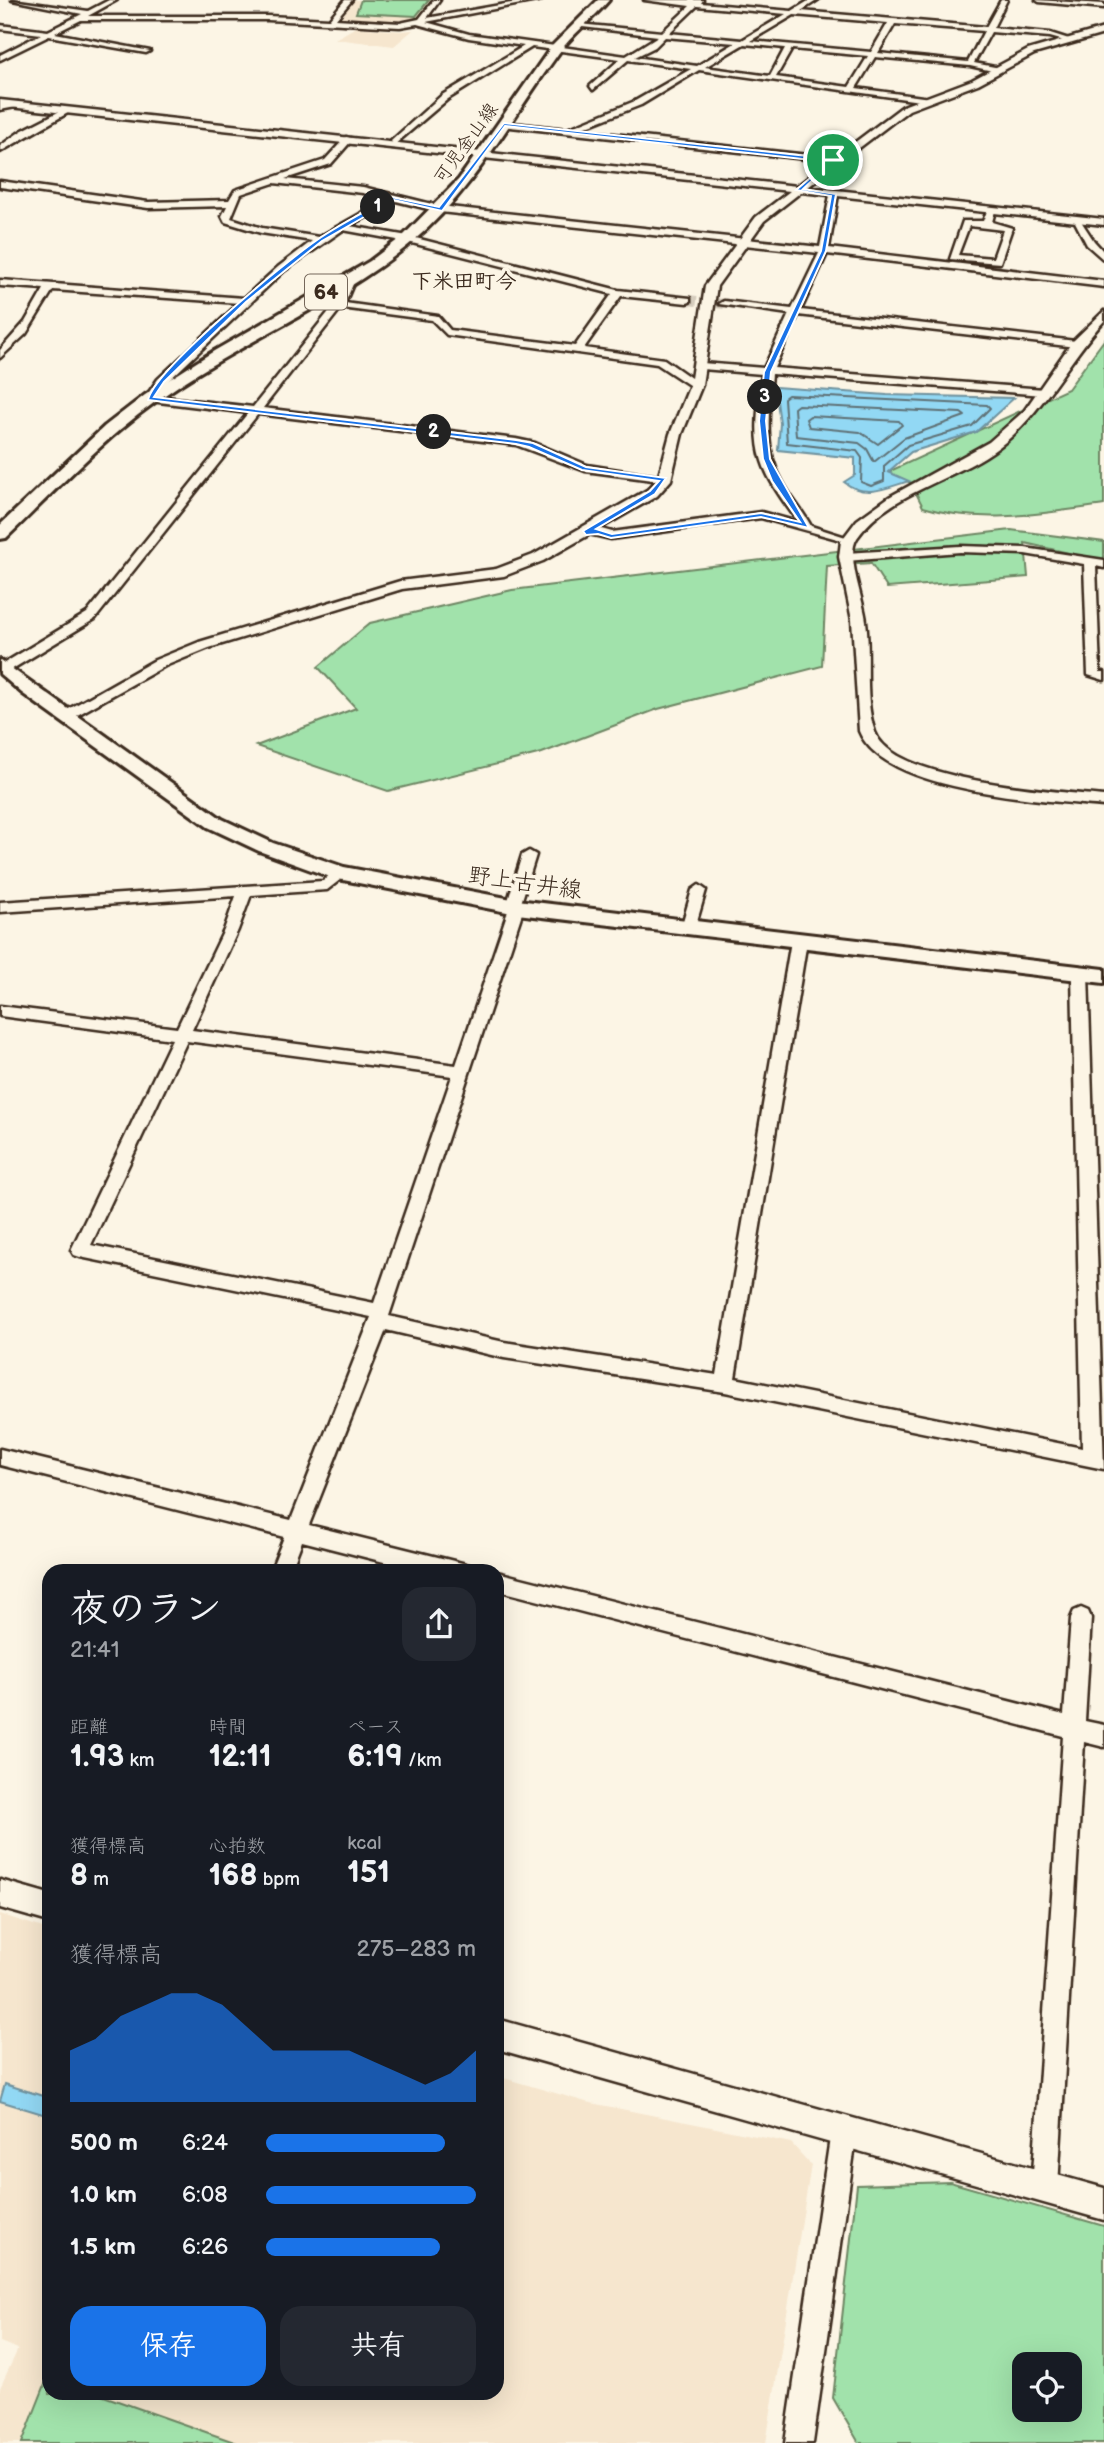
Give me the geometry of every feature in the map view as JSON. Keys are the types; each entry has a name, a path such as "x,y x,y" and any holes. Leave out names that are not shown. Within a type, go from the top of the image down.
{"main road":[{"name":"可児金山線","path":"0,534 111,429 150,398 375,264 408,239 440,209 484,153 556,48 604,0"},
{"name":"野上古井線","path":"2,666 215,822 266,846 340,873 515,907 1104,976"}],"street":[{"path":"15,0 86,16 268,18 329,23 420,23 539,0"},
{"path":"0,58 114,0"},
{"path":"329,23 349,0"},
{"path":"420,23 437,0"},
{"path":"647,0 698,2 892,23 1050,35 1068,40"},
{"path":"569,130 638,103 814,0"},
{"path":"970,64 1004,0"},
{"path":"1038,0 1104,6"},
{"path":"593,88 628,58 663,35 698,2"},
{"path":"420,23 469,36 927,100"},
{"path":"852,89 892,23"},
{"path":"578,26 970,64 997,70"},
{"path":"0,27 146,51"},
{"path":"66,715 160,663 204,645 400,585 499,573 586,532 653,493 664,480 676,435 702,366 701,344 711,286 760,219 891,117 975,82 1031,52 1053,48 1068,40 1104,31"},
{"path":"394,143 445,97 530,45"},
{"path":"772,78 789,47"},
{"path":"0,105 18,104 394,143 834,195 1104,222"},
{"path":"0,150 69,110"},
{"path":"504,124 833,160"},
{"path":"320,240 261,230 228,220 226,216 238,192 246,187 328,162 349,139"},
{"path":"271,180 363,190 440,209 744,241 1104,284"},
{"path":"0,184 148,205 232,203"},
{"path":"806,526 776,481 766,459 763,421 768,372 824,251 834,195"},
{"path":"393,199 320,240 244,301 162,381 150,398 516,442 531,445 585,468 664,480"},
{"path":"987,224 991,211"},
{"path":"1076,220 1090,243 1104,257"},
{"path":"966,223 987,224 1008,228 997,261 953,257 966,223"},
{"path":"344,228 408,239 618,293 687,300"},
{"path":"2,666 91,616 103,603 339,305 351,277"},
{"path":"0,283 244,301"},
{"path":"0,355 13,344 39,311 50,286"},
{"path":"579,349 618,293"},
{"path":"724,304 798,310 1076,344"},
{"path":"339,305 435,318 447,332 660,361 696,385"},
{"path":"1104,314 1076,344 1028,414 994,445 894,500 862,523 848,541 846,557 859,621 864,718 867,733 874,743 896,760 919,771 960,782 1104,801"},
{"path":"702,366 1044,392"},
{"path":"586,532 598,531 611,536 761,515 806,526 848,541"},
{"path":"846,557 960,549 1025,551 1104,565"},
{"path":"1090,561 1094,675 1104,676"},
{"path":"283,1564 380,1317 515,907 529,855"},
{"path":"0,907 327,885 340,873"},
{"path":"688,928 699,890"},
{"path":"245,891 231,930 80,1250 380,1317 505,1349 725,1384 1098,1460 1080,974"},
{"path":"725,1384 799,941"},
{"path":"0,1011 461,1071"},
{"path":"0,1457 431,1564"},
{"path":"504,1583 1104,1736"},
{"path":"1045,2187 1081,1618"},
{"path":"0,1894 42,1906"},
{"path":"504,2036 1104,2204"},
{"path":"799,2443 844,2131"}],"shaded area":[{"path":"352,0 435,0 421,19 399,24 335,21"},
{"path":"356,27 413,30 394,46 335,39"},
{"path":"0,1914 42,1928 42,2400 504,2400 504,2078 586,2102 791,2143 811,2165 766,2443 0,2443 0,2388 18,2349 0,2342"}],"green space":[{"path":"361,0 429,0 416,16 356,13"},
{"path":"1104,340 1104,505 1013,516 945,512 923,507 911,483 888,472 1068,389"},
{"path":"1011,530 1104,542 1104,561 1025,543 1028,577 887,588 871,563 827,566 822,666 658,709 542,753 388,791 256,746 356,708 318,667 370,623 512,590"},
{"path":"950,2182 1104,2226 1104,2443 859,2443 833,2398 857,2185"},
{"path":"42,2392 42,2400 115,2400 237,2443 22,2443"}],"water":[{"path":"775,387 887,395 1014,398 976,432 911,452 888,472 909,481 868,491 844,482 855,475 855,458 778,450 780,423"},
{"path":"5,2084 42,2096 42,2114 0,2101"}],"tunnel":[{"path":"687,300 724,304"}],"district":[{"name":"下米田町今","path":"464,281"}],"route":[{"path":"504,124 833,160 799,190 834,195 830,227 824,251 768,372 763,421 766,459 785,497 801,515 806,526 761,515 611,536 598,531 586,532 653,493 664,480 617,475 585,468 531,445 516,442 150,398 162,381 244,301 320,240 393,199 440,209 463,183 504,124"}]}
